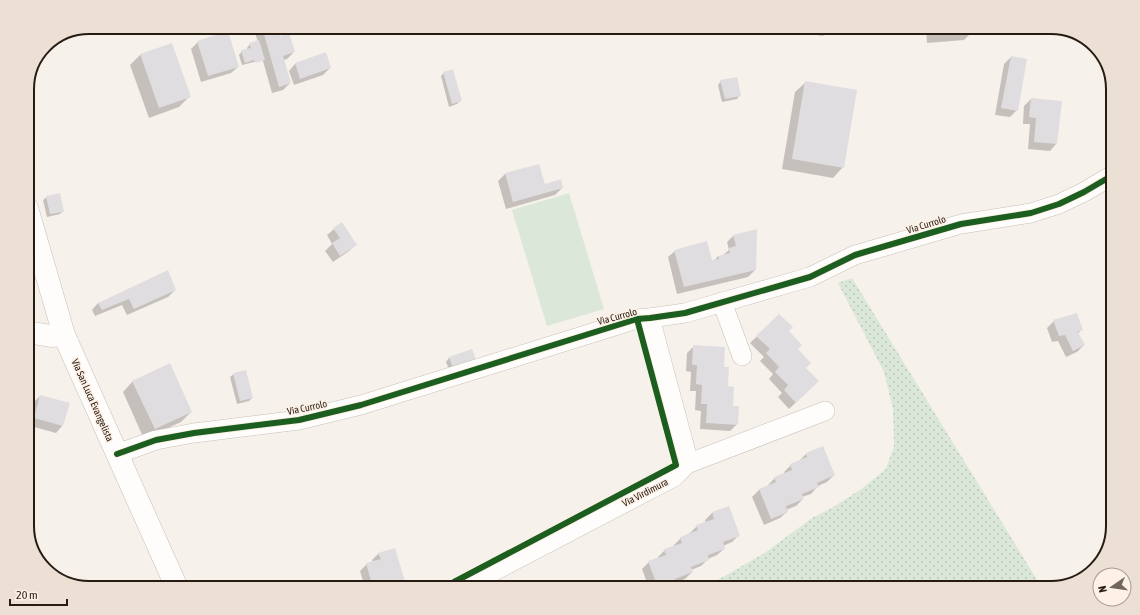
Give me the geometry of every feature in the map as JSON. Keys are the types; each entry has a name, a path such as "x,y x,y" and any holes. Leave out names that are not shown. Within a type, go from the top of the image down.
{"main road":[{"name":"Via San Luca Evangelista","path":"34,232 64,335 174,581"},
{"path":"34,333 51,336 64,335"}],"street":[{"name":"Via Currolo","path":"117,454 156,440 194,432 299,420 361,405 637,319 684,313 810,277 856,255 961,224 1032,213 1065,201 1106,179"},
{"path":"722,302 742,356"},
{"path":"650,318 687,456 687,464 825,411"},
{"name":"Via Virdimura","path":"476,581 674,477 687,464"}],"green space":[{"path":"569,193 604,309 547,326 512,210"},
{"path":"852,278 1038,581 716,581 766,552 812,518 830,509 860,490 886,469 894,446 893,409 884,372 838,283"}],"building":[{"path":"219,34 229,34 239,67 208,76 197,41"},
{"path":"264,34 280,34 280,36 289,34 295,52 283,56 291,83 279,87"},
{"path":"259,40 265,60 256,63 254,60 245,63 241,50 251,48 249,43"},
{"path":"172,43 191,97 159,108 140,54"},
{"path":"326,52 331,68 300,79 295,63"},
{"path":"1011,56 1027,59 1018,111 1001,108"},
{"path":"453,69 462,101 452,104 443,72"},
{"path":"737,77 741,96 725,99 720,80"},
{"path":"805,81 857,90 844,168 792,159"},
{"path":"1031,98 1062,101 1057,144 1034,142 1036,118 1029,117"},
{"path":"539,164 545,184 561,179 563,188 513,202 505,173"},
{"path":"60,193 64,212 50,214 46,196"},
{"path":"342,222 357,245 340,256 332,243 340,238 333,228"},
{"path":"757,229 756,270 684,287 674,250 707,241 712,260 719,259 718,256 730,253 729,248 736,246 733,235"},
{"path":"168,270 176,290 134,309 129,299 102,310 98,303"},
{"path":"1077,313 1083,330 1078,332 1085,345 1073,351 1065,335 1059,336 1053,320"},
{"path":"779,314 793,327 789,331 802,345 798,349 811,363 806,368 819,381 796,403 784,390 788,385 775,372 779,367 766,353 770,349 756,336"},
{"path":"693,345 725,347 724,367 729,367 728,386 734,387 733,406 739,406 738,425 706,423 707,404 701,404 702,385 696,384 697,365 692,365"},
{"path":"472,349 477,362 454,371 449,357"},
{"path":"170,363 192,412 155,429 132,381"},
{"path":"246,370 253,398 240,401 233,373"},
{"path":"40,395 70,403 63,426 34,418"},
{"path":"823,446 835,475 817,483 819,487 802,494 804,499 786,506 788,512 771,519 759,489 776,482 774,477 792,470 790,464 807,457 806,453"},
{"path":"729,506 740,536 723,542 725,549 708,555 709,560 691,567 693,572 675,579 676,581 655,581 648,561 666,555 664,549 682,543 680,537 698,530 696,525 714,519 712,512"},
{"path":"395,548 405,581 371,581 366,563 381,559 378,553"}],"cycle path":[{"path":"117,454 156,440 194,433 299,420 361,405 637,319 685,313 810,277 855,255 961,224 1031,213 1059,204 1106,179"},
{"path":"456,581 676,465 637,319"}]}
